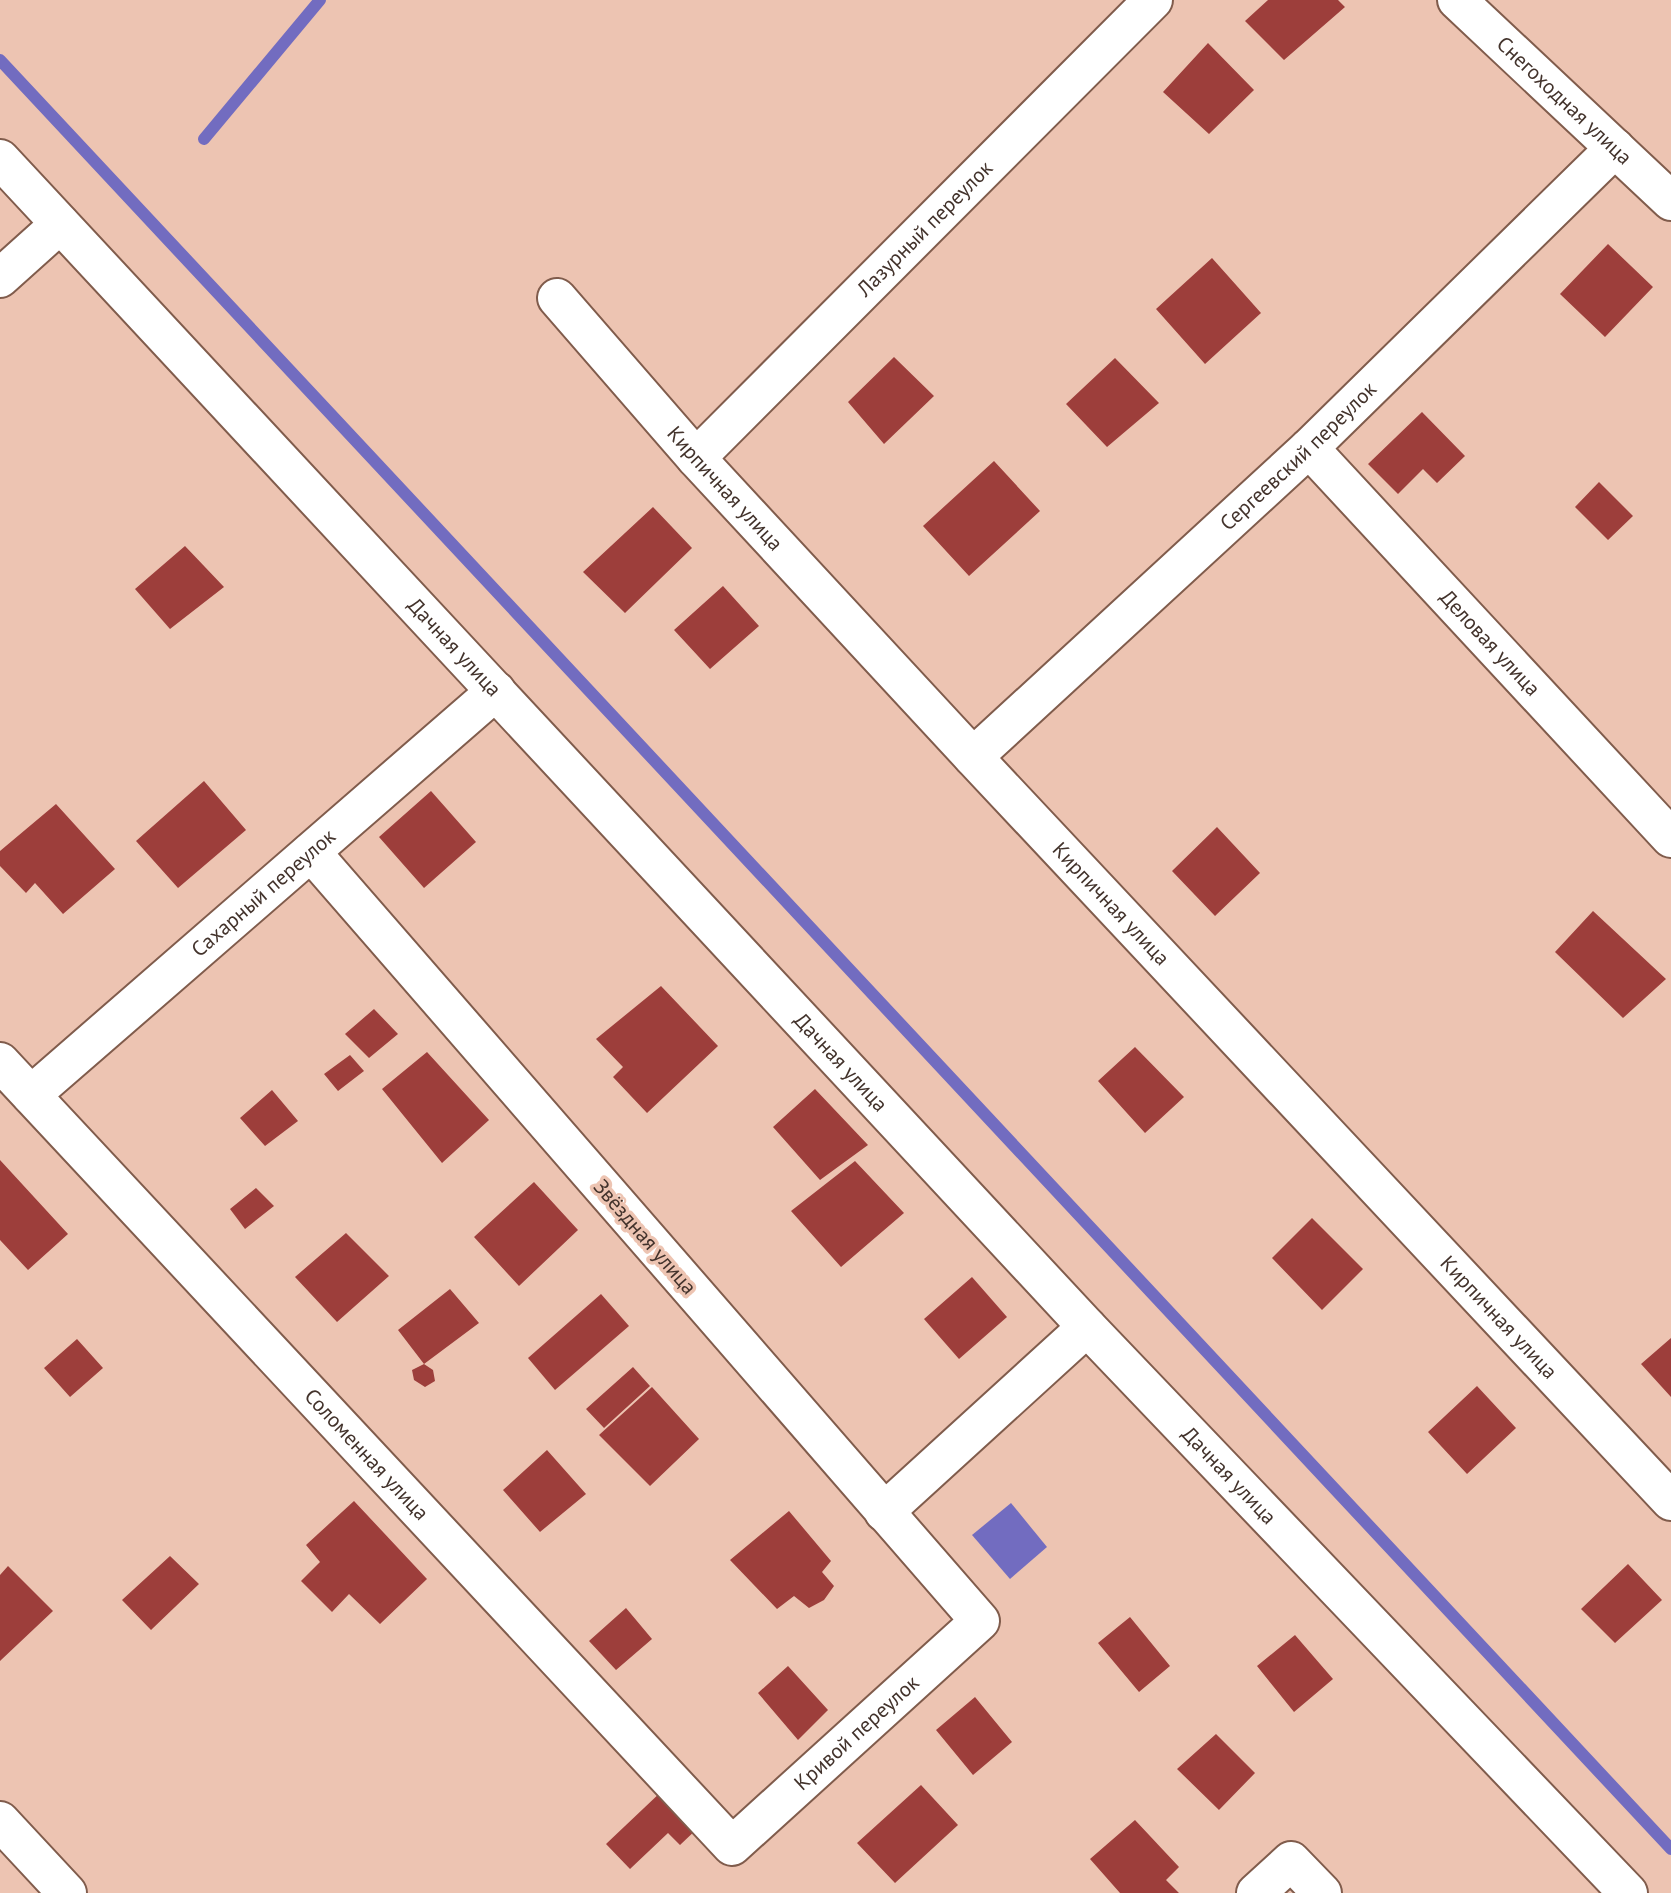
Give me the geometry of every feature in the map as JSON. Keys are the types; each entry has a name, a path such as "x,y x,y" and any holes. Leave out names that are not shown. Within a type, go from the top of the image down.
{"street":[{"name":"Лазурный переулок","path":"696,458 1153,0"},
{"name":"Снегоходная улица","path":"1457,0 1671,201"},
{"name":"Сергеевский переулок","path":"973,757 1309,448 1615,148"},
{"name":"Дачная улица","path":"0,159 1087,1327 1629,1893"},
{"path":"0,278 60,223"},
{"name":"Кирпичная улица","path":"557,298 696,458 1671,1501"},
{"name":"Деловая улица","path":"1309,448 1671,838"},
{"name":"Сахарный переулок","path":"31,1095 496,691"},
{"name":"Звёздная улица","path":"311,852 980,1621"},
{"name":"Соломенная улица","path":"0,1062 733,1846"},
{"path":"884,1512 1087,1327"},
{"name":"Кривой переулок","path":"733,1846 980,1621"},
{"path":"0,1821 67,1893"},
{"path":"1256,1893 1291,1861 1322,1893"}],"shaded area":[{"path":"1011,1503 1047,1547 1010,1579 972,1535"}],"building":[{"path":"1268,0 1338,0 1345,7 1284,60 1245,21"},
{"path":"1208,43 1254,90 1209,134 1163,92"},
{"path":"1608,244 1653,287 1605,337 1560,294"},
{"path":"1212,258 1261,313 1205,364 1156,309"},
{"path":"894,357 934,396 884,444 848,402"},
{"path":"1115,358 1159,403 1107,447 1066,404"},
{"path":"1422,412 1465,456 1437,483 1423,469 1398,494 1368,464"},
{"path":"994,461 1040,511 969,576 923,526"},
{"path":"1599,482 1633,516 1608,540 1575,507"},
{"path":"653,507 692,548 625,613 583,572"},
{"path":"185,546 224,587 170,629 135,589"},
{"path":"723,586 759,626 710,669 674,630"},
{"path":"204,781 246,830 178,888 136,841"},
{"path":"431,791 476,842 424,888 379,837"},
{"path":"56,804 115,869 63,914 35,883 26,893 0,866 0,851"},
{"path":"1217,827 1260,873 1215,916 1172,871"},
{"path":"1593,911 1666,979 1623,1018 1555,952"},
{"path":"661,986 718,1046 647,1113 613,1077 623,1067 596,1039"},
{"path":"374,1009 398,1034 369,1058 345,1034"},
{"path":"1135,1047 1184,1097 1145,1133 1098,1081"},
{"path":"427,1052 489,1120 442,1163 382,1089"},
{"path":"350,1055 364,1071 338,1091 324,1074"},
{"path":"815,1089 868,1145 820,1180 773,1127"},
{"path":"272,1090 298,1121 265,1146 240,1118"},
{"path":"0,1160 68,1234 28,1270 0,1240"},
{"path":"855,1161 904,1213 841,1267 791,1211"},
{"path":"534,1182 578,1230 519,1286 474,1237"},
{"path":"256,1188 274,1206 245,1229 230,1209"},
{"path":"1312,1218 1363,1269 1322,1310 1272,1258"},
{"path":"346,1233 389,1276 337,1322 295,1277"},
{"path":"972,1277 1007,1317 959,1359 924,1319"},
{"path":"450,1289 479,1323 424,1364 398,1330"},
{"path":"601,1294 629,1326 555,1390 528,1358"},
{"path":"1671,1338 1671,1397 1641,1364"},
{"path":"77,1339 103,1368 70,1397 44,1368"},
{"path":"424,1364 433,1370 435,1381 425,1387 414,1380 412,1370"},
{"path":"633,1367 650,1386 604,1428 586,1409"},
{"path":"1477,1386 1516,1428 1467,1474 1428,1432"},
{"path":"652,1387 699,1439 650,1486 599,1435"},
{"path":"547,1450 586,1494 540,1532 503,1490"},
{"path":"354,1501 427,1579 380,1624 349,1594 332,1612 301,1581 320,1562 306,1545"},
{"path":"789,1511 831,1561 822,1572 834,1586 824,1600 809,1608 794,1596 777,1609 730,1560"},
{"path":"170,1556 199,1584 151,1630 122,1600"},
{"path":"1628,1564 1662,1600 1615,1643 1581,1609"},
{"path":"8,1566 53,1611 0,1661 0,1575"},
{"path":"626,1608 652,1639 616,1670 589,1641"},
{"path":"1130,1617 1170,1666 1139,1692 1098,1643"},
{"path":"1295,1635 1333,1679 1294,1712 1257,1666"},
{"path":"788,1666 828,1710 798,1740 758,1693"},
{"path":"975,1697 1012,1742 973,1775 936,1730"},
{"path":"1216,1734 1255,1773 1219,1810 1177,1769"},
{"path":"921,1785 958,1825 895,1883 857,1843"},
{"path":"663,1790 699,1827 680,1845 668,1833 630,1869 606,1844"},
{"path":"1135,1820 1179,1867 1166,1880 1179,1893 1120,1893 1090,1859"}],"waterway":[{"path":"204,139 320,0"},
{"path":"0,60 1671,1849"}]}
